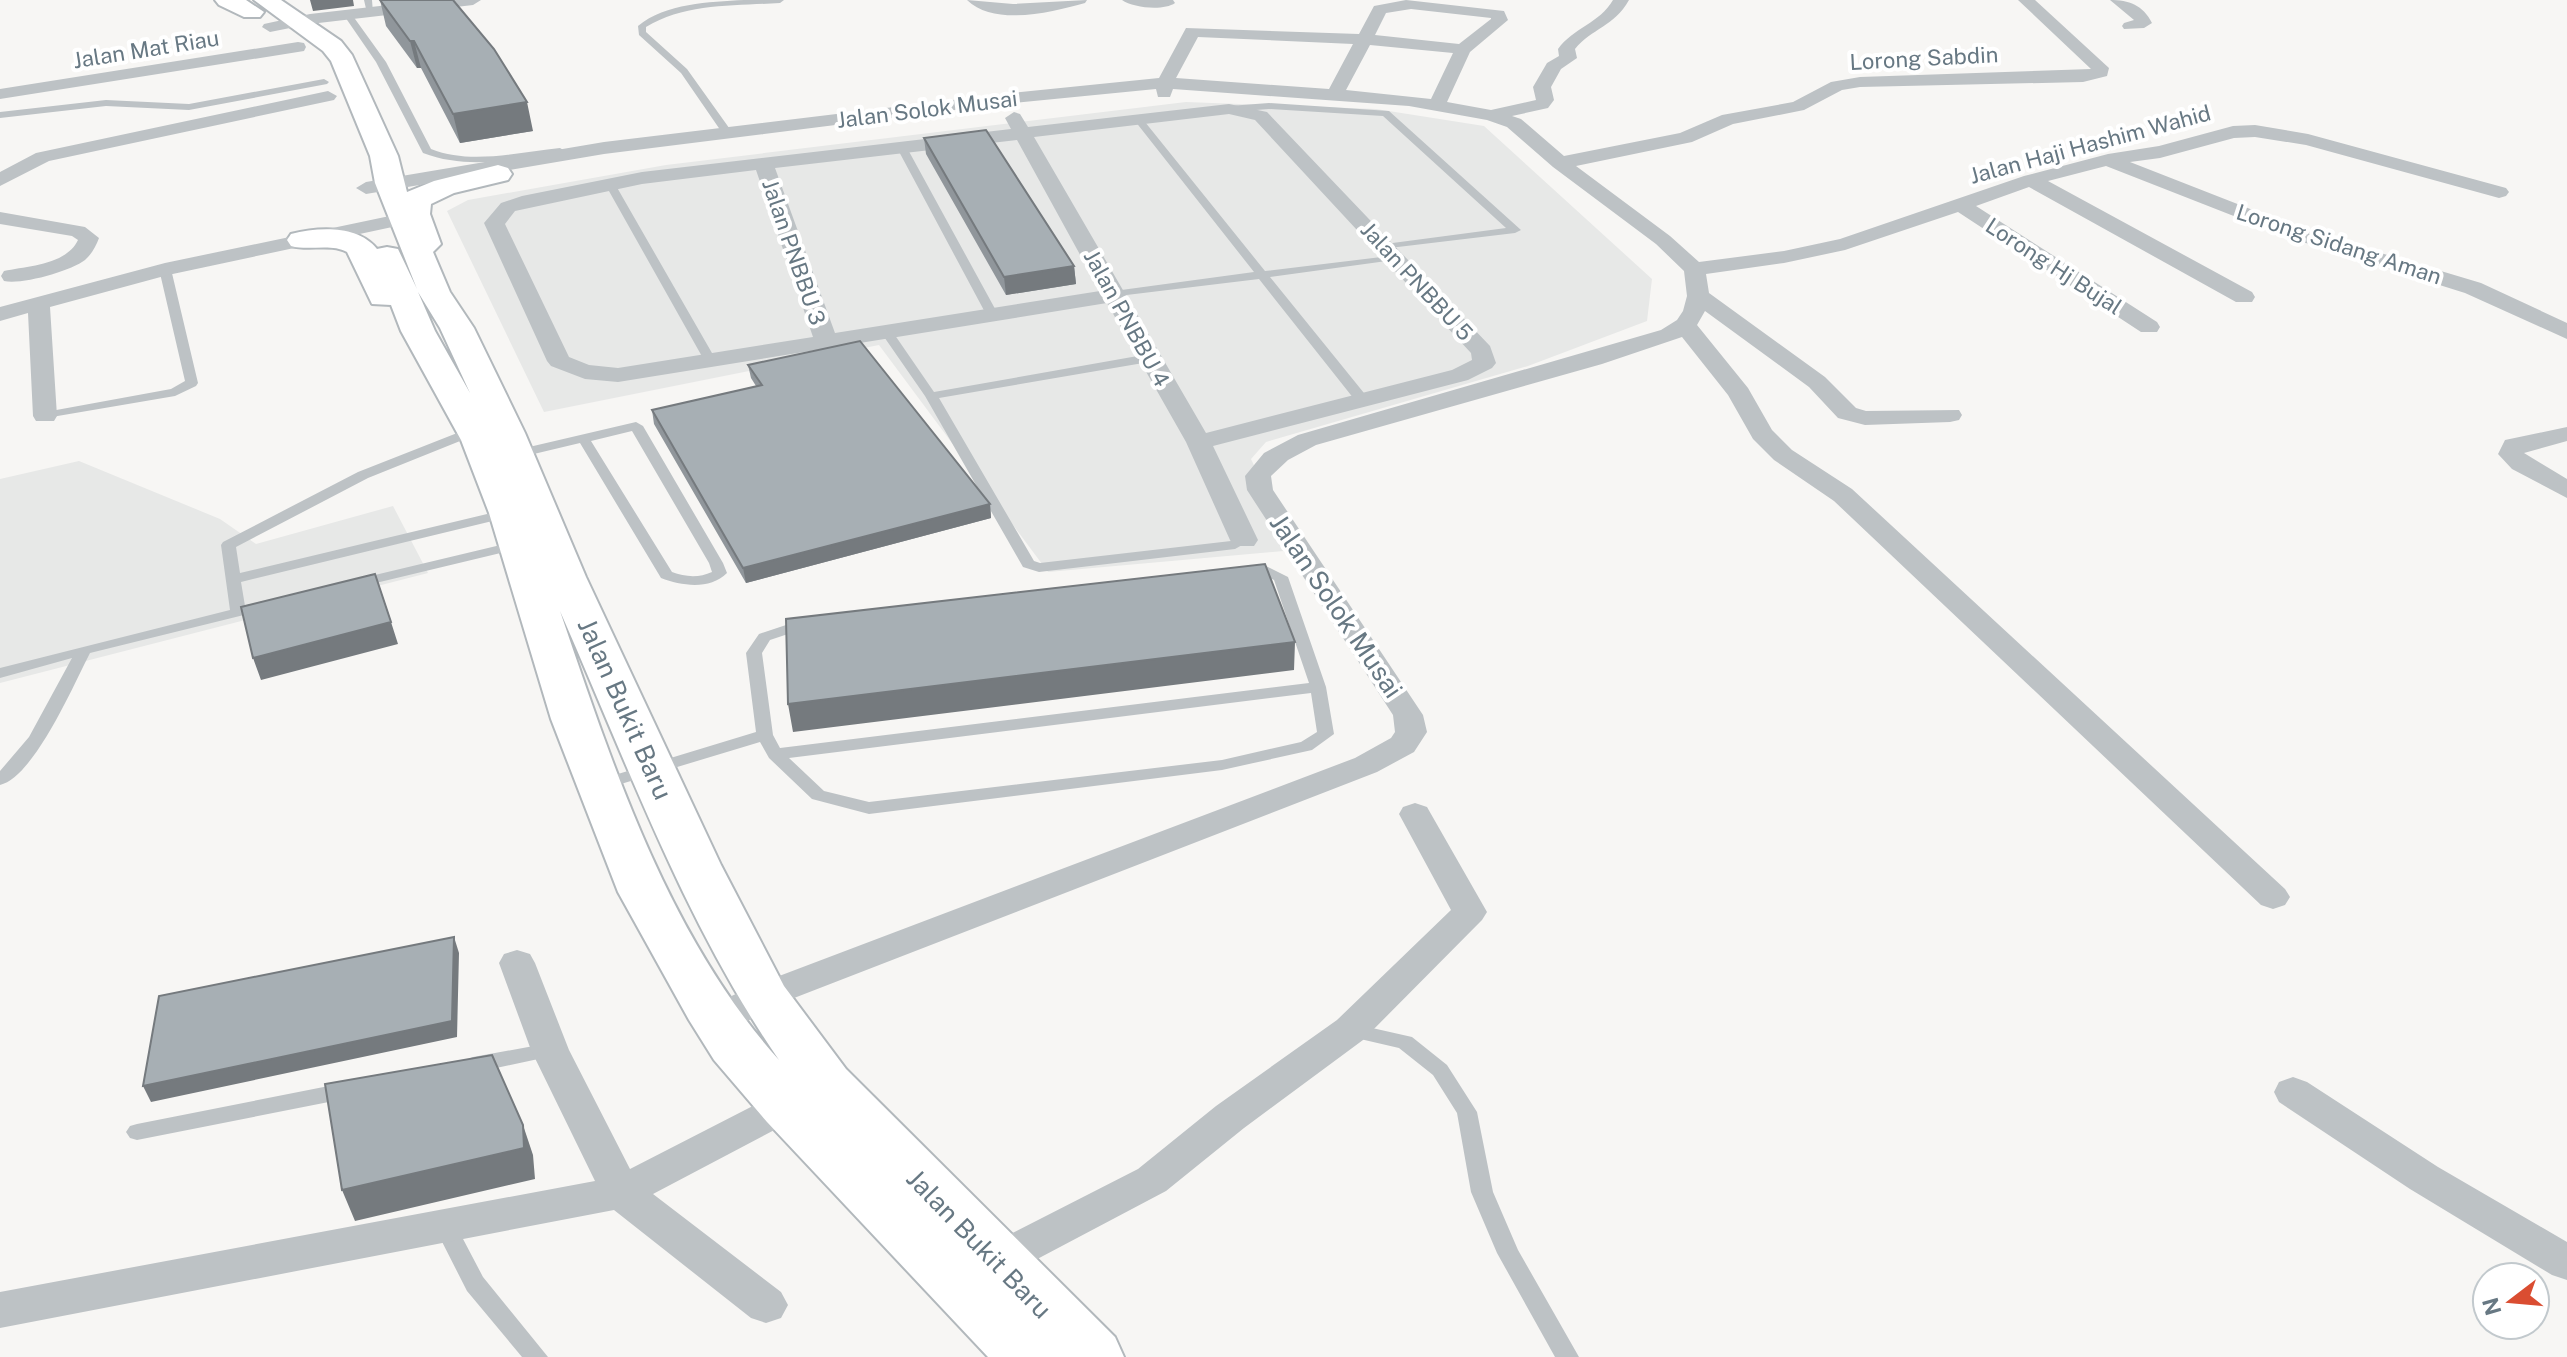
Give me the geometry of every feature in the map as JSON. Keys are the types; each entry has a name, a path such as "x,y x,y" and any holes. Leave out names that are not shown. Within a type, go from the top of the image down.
{"main road":[{"name":"Jalan Bukit Baru","path":"227,0 256,10 298,34 332,46 352,81 384,156 383,201 394,275 418,331 446,343 517,454 566,577 696,865 763,996 806,1096 1030,1357"},
{"name":"Jalan Bukit Baru","path":"298,34 354,152 383,201"},
{"path":"352,81 378,114 402,166 425,170 494,169"},
{"path":"302,240 333,237 352,241 364,248 386,305 404,334 446,343 414,204 426,193 494,169"},
{"name":"Jalan Bukit Baru","path":"446,343 512,529 574,719 643,892 716,1020 734,1046 806,1096 996,1261 1092,1357"}],"street":[{"name":"Jalan Mat Riau","path":"0,94 298,34 369,6 473,0"},
{"path":"975,0 1017,9 1079,0"},
{"path":"1130,0 1167,3"},
{"path":"1491,115 1542,104 1545,100 1542,87 1553,67 1568,58 1566,49 1575,36 1600,26 1615,15 1621,0"},
{"name":"Lorong Sabdin","path":"1560,163 1685,138 1728,119 1798,106 1822,92 1849,84 2083,77 2101,72 2026,0"},
{"path":"2118,0 2141,17 2144,23 2130,26"},
{"path":"1336,93 1380,9 1398,5 1495,13 1500,20 1463,49 1437,105"},
{"path":"1164,88 1192,32 1362,39 1463,49"},
{"name":"Jalan Solok Musai","path":"1164,88 1365,103 1514,123"},
{"name":"Jalan Solok Musai","path":"0,314 165,269 302,240 383,201 494,169 604,148 727,132 1164,88 1336,93 1491,115 1514,123 1560,163 1663,240 1694,269"},
{"path":"0,180 43,157 326,89"},
{"name":"Jalan Solok Musai","path":"494,169 1006,105"},
{"name":"Jalan PNBBU 4","path":"1006,105 1199,442 1244,540"},
{"path":"1114,295 618,375 585,372 559,361 494,223 508,207 610,184 763,162 1229,109"},
{"name":"Jalan PNBBU 5","path":"1199,442 1460,375 1484,363 1482,351 1261,116 1229,109"},
{"name":"Jalan Haji Hashim Wahid","path":"1694,269 1830,248 2031,180 2108,160 2160,152 2233,132 2255,131 2308,140 2499,192"},
{"name":"Lorong Sidang Aman","path":"2108,160 2297,234 2473,288 2567,332"},
{"name":"Jalan PNBBU 3","path":"763,162 826,341"},
{"path":"2031,180 2244,297"},
{"name":"Lorong Hj Bujal","path":"1959,204 2149,327"},
{"path":"0,218 78,231 89,238 87,249 78,257 12,276"},
{"path":"1694,269 1698,296 1694,311 1685,325 1739,393 1762,434 1783,455 1843,495 2273,897"},
{"path":"1698,296 1817,382 1847,413 1865,418 1950,415"},
{"path":"39,304 45,416"},
{"name":"Jalan Solok Musai","path":"716,1020 763,996 1366,765 1403,745 1411,732 1404,708 1260,490 1258,476 1267,462 1307,440 1628,349 1669,335 1685,325"},
{"path":"2567,434 2514,445 2511,454 2521,464 2567,490"},
{"path":"996,1261 1152,1180 1230,1117 1350,1030 1470,912 1415,814"},
{"path":"517,963 550,1050 621,1192 766,1305"},
{"path":"2293,1092 2424,1178 2567,1263"},
{"path":"0,1310 621,1192 806,1096"}],"lane":[{"path":"727,132 684,71 642,33 642,26 650,19 695,8 780,0"},
{"path":"347,14 381,62 427,151 437,157 604,148"},
{"path":"0,115 106,103 189,107 326,89"},
{"path":"1114,295 1262,276 1515,230 1386,113 1269,106 1229,109"},
{"path":"1138,119 1363,401"},
{"path":"901,146 993,316"},
{"path":"610,184 710,360"},
{"path":"45,416 175,392 192,383 165,269"},
{"path":"886,331 931,396 1028,564 1039,568 1235,545 1244,540"},
{"path":"931,396 1149,358"},
{"path":"517,454 583,438 636,426 716,563 720,573 717,577 703,580 666,575 583,438"},
{"path":"238,612 228,545 363,475 475,430"},
{"path":"233,579 512,529"},
{"path":"347,586 512,529"},
{"path":"1266,570 1281,577 1318,687 1326,734 1306,746 1222,765 869,808 818,795 775,754 765,735 754,653 764,637 807,623 1266,570"},
{"path":"0,673 285,601"},
{"path":"0,780 14,770 26,753 84,650"},
{"path":"775,754 1318,687"},
{"path":"601,785 765,735"},
{"path":"1350,1030 1405,1042 1440,1070 1467,1112 1482,1192 1508,1253 1567,1357"},
{"path":"458,1068 550,1050"},
{"path":"137,1132 366,1087"},
{"path":"444,1224 475,1284 536,1357"}],"shaded area":[{"path":"1186,102 1376,109 1484,126 1652,279 1647,321 1528,366 1266,442 1251,459 1294,550 1048,572 879,345 544,412 447,211 468,200 666,165"},
{"path":"79,461 220,519 256,544 393,506 428,573 0,683 0,479"}],"building":[{"path":"380,0 453,0 494,49 527,102 453,114 414,41 410,41"},
{"path":"986,130 1074,266 1004,277 924,138"},
{"path":"860,341 990,504 743,568 652,410 762,385 748,365"},
{"path":"1265,564 1295,642 788,704 786,619"},
{"path":"375,574 391,622 253,658 241,607"},
{"path":"454,937 452,1021 143,1086 159,996"},
{"path":"492,1055 523,1125 524,1148 342,1190 325,1084"}]}
